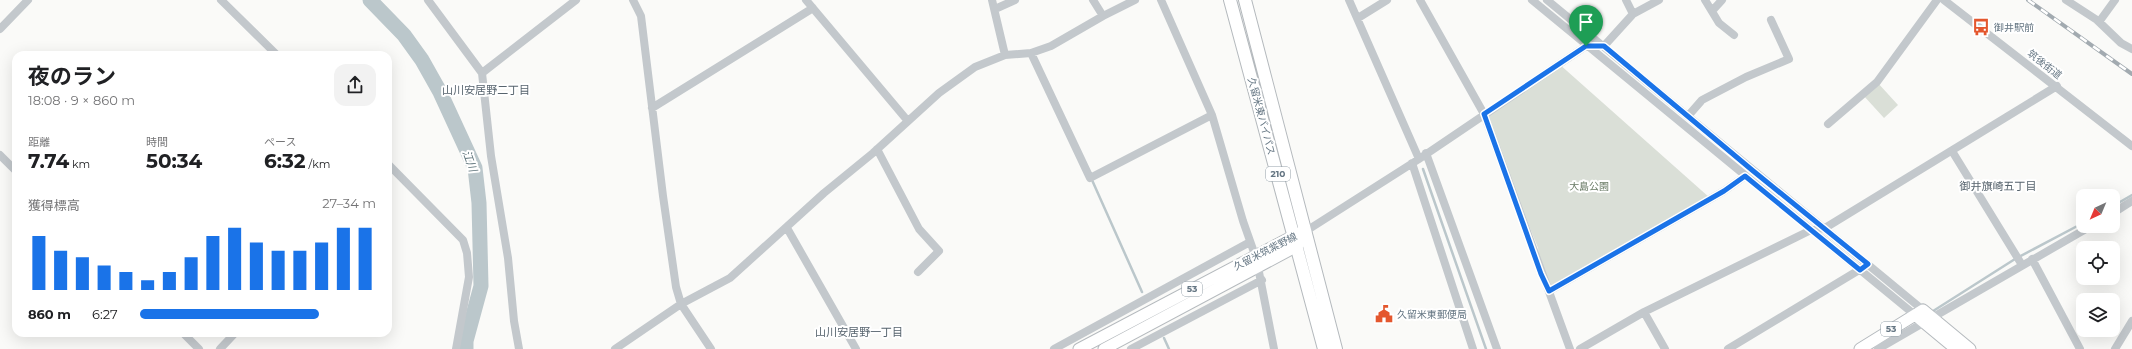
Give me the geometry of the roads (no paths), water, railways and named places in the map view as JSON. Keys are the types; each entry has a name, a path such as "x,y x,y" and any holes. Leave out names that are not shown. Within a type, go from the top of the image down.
{"highway":[{"name":"久留米東バイパス","path":"1230,0 1324,349"},
{"name":"久留米東バイパス","path":"1245,0 1336,349"}],"main road":[{"name":"久留米筑紫野線","path":"1104,349 1258,267 1306,231"},
{"name":"久留米筑紫野線","path":"1079,349 1255,255 1295,240"},
{"name":"53","path":"1860,349 1923,316"},
{"path":"1923,316 1956,349"},
{"path":"1923,316 1970,349"}],"street":[{"path":"0,29 28,0"},
{"path":"221,0 273,51"},
{"path":"428,0 482,73 492,156 508,258 514,321 519,349"},
{"path":"482,73 576,0"},
{"path":"633,0 641,16 676,287 681,304 711,349"},
{"path":"806,0 907,120"},
{"path":"992,0 1005,56"},
{"path":"995,10 1015,0"},
{"path":"1093,0 1103,16"},
{"path":"615,349 681,304 730,278 824,193 877,149 907,120 974,67 1005,56 1031,53 1051,46 1103,16 1135,0"},
{"path":"1161,0 1212,115 1255,255"},
{"path":"1349,0 1358,18 1415,161 1473,349"},
{"path":"1358,18 1388,0"},
{"path":"1420,0 1484,114 1541,274 1549,291 1570,349"},
{"path":"1532,0 1860,270 1923,316"},
{"path":"1547,0 1868,264 1923,316"},
{"path":"1626,0 1633,14"},
{"path":"1306,231 1415,161 1586,46 1604,46 1633,14 1659,0"},
{"path":"1705,0 1719,23 1734,35"},
{"path":"1712,11 1722,0"},
{"path":"1828,124 1877,82 1937,0"},
{"name":"筑後街道","path":"1944,0 2057,86 2132,146"},
{"path":"2066,0 2099,22 2131,50"},
{"path":"2099,22 2115,0"},
{"path":"652,108 813,8"},
{"path":"1688,116 1702,100 1746,77 1789,59 1771,20"},
{"path":"1031,53 1090,178 1212,115"},
{"path":"1580,349 1644,312 1811,230 1825,228 2057,86"},
{"path":"877,149 919,229 939,251 918,272"},
{"path":"1952,151 2022,264"},
{"path":"1426,153 1497,349"},
{"path":"0,155 12,167"},
{"path":"392,172 463,240 467,253 469,277 456,349"},
{"path":"1549,291 1717,195 1745,176"},
{"path":"2120,209 2132,201"},
{"path":"786,228 856,349"},
{"path":"1878,349 1923,316 2078,233"},
{"path":"1054,349 1250,242"},
{"path":"2032,259 2080,349"},
{"path":"1728,349 1868,264"},
{"path":"1258,267 1262,280 1274,349"},
{"path":"1131,349 1262,280"},
{"path":"1644,312 1665,349"},
{"path":"2115,349 2132,321"},
{"path":"187,337 199,349"},
{"path":"220,349 231,337"}],"waterway":[{"name":"江川","path":"370,0 404,35 422,60 440,92 475,168 479,203 481,286 466,341 466,349"},
{"path":"1423,169 1486,349"},
{"path":"1092,180 1142,292"},
{"path":"2120,202 2132,195"},
{"path":"1930,313 2015,259 2076,227"},
{"path":"1164,338 1169,349"}],"railway":[{"path":"2028,0 2132,74"}],"place":[{"name":"御井駅前","path":"1981,27"},
{"name":"久留米東郵便局","path":"1384,314"}],"district":[{"name":"山川安居野二丁目","path":"486,90"},
{"name":"御井旗崎五丁目","path":"1998,186"},
{"name":"山川安居野一丁目","path":"859,332"}],"park label":[{"name":"大島公園","path":"1589,186"}]}
